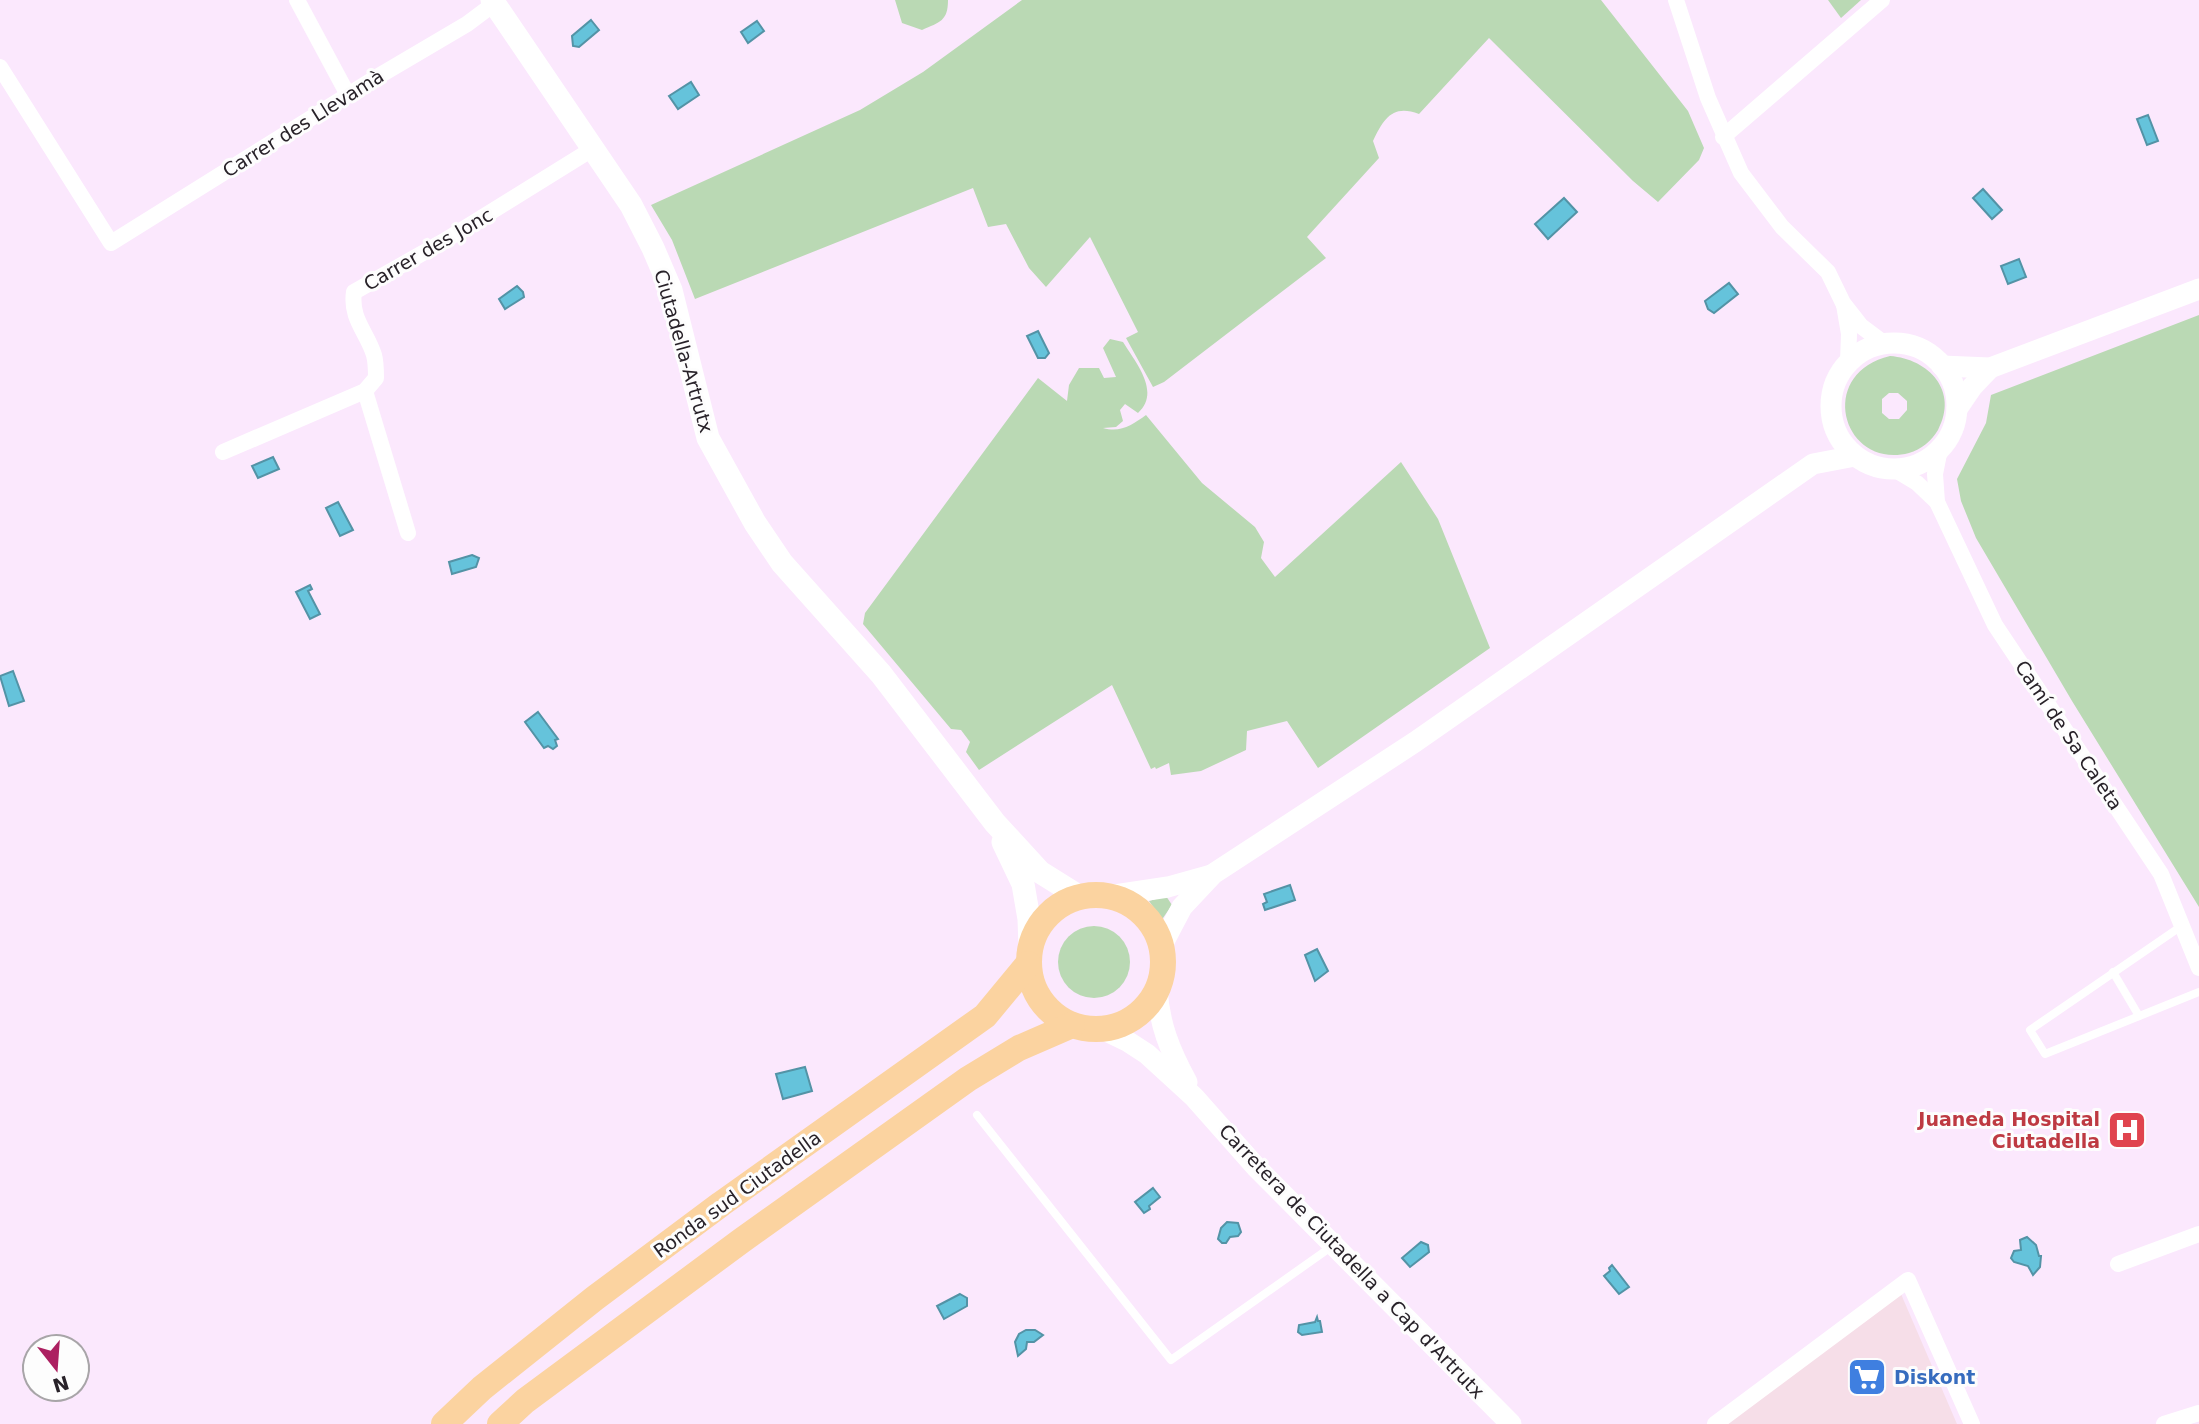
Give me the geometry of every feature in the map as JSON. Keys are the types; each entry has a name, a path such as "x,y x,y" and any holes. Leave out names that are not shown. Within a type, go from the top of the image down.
{"main road":[{"name":"Ciutadella-Artrutx","path":"493,2 594,148 631,205 653,248 671,290 708,438 755,523 791,573 881,674 995,823 1040,872 1080,897"},
{"name":"Ciutadella-Artrutx","path":"995,823 1023,884 1029,919 1029,955"},
{"path":"1108,896 1126,902 1142,914 1154,929 1161,947 1162,968 1157,988 1146,1006 1130,1020 1100,1028 1072,1025 1055,1015 1041,1001 1032,983 1029,955 1037,929 1048,915 1063,904 1080,897 1108,896"},
{"name":"Ronda sud Ciutadella","path":"444,1424 482,1388 595,1297 985,1016 1029,955"},
{"path":"500,1424 525,1401 730,1249 968,1079 1019,1048 1072,1025"}],"street":[{"path":"297,0 348,95"},
{"path":"1676,0 1693,57 1723,137 1741,173 1782,227 1828,272 1843,303 1861,326 1885,344"},
{"path":"1723,137 1882,0"},
{"name":"Carrer des Llevamà","path":"0,67 111,243 467,24 493,2"},
{"name":"Carrer des Jonc","path":"365,391 376,378 375,356 360,330 352,303 354,292 444,241 594,148"},
{"path":"1942,366 1990,368 2199,289"},
{"path":"1843,303 1849,334 1848,362"},
{"path":"1957,409 1952,382 1942,366 1923,350 1909,345 1885,344 1866,349 1848,362 1836,380 1831,401 1833,422 1842,442 1855,456 1868,464 1902,468 1919,464 1940,449 1952,429 1957,409 1972,387 1990,368"},
{"path":"223,453 365,391 408,533"},
{"path":"1813,464 1833,422"},
{"name":"Camí de Sa Caleta","path":"1940,449 1935,474 1937,502 1995,625 2161,874 2199,968"},
{"path":"1161,947 1182,907 1213,874 1404,749 1813,464 1855,456"},
{"name":"Camí de Sa Caleta","path":"1892,468 1917,483 1937,502"},
{"path":"1108,896 1168,887 1213,874"},
{"name":"Carretera de Ciutadella a Cap d'Artrutx","path":"1157,988 1161,1023 1167,1041 1194,1097"},
{"name":"Carretera de Ciutadella a Cap d'Artrutx","path":"1100,1028 1128,1041 1147,1054 1194,1097 1256,1167 1511,1424"},
{"path":"2118,1264 2199,1234"},
{"path":"1714,1424 1908,1280 1972,1424"},
{"path":"2164,1424 2199,1413"}],"lane":[{"path":"2183,925 2030,1030 2045,1054 2199,992"},
{"path":"2113,972 2139,1016"},
{"path":"977,1115 1171,1360 1334,1245"}],"shaded area":[{"path":"1901,1294 1957,1424 1726,1424"}],"green space":[{"path":"895,0 948,0 948,7 942,20 922,30 902,23"},
{"path":"1022,0 1601,0 1688,111 1704,148 1699,160 1658,202 1633,181 1489,38 1419,114 1410,111 1396,112 1381,126 1373,141 1379,158 1307,237 1326,258 1164,382 1153,387 1126,338 1138,332 1090,237 1046,287 1029,268 1006,224 988,227 973,188 695,299 672,240 651,205 860,110 923,72"},
{"path":"1828,0 1861,0 1841,18"},
{"path":"2199,315 2199,907 2072,701 1976,538 1961,501 1957,479 1986,423 1991,395"},
{"path":"1110,339 1123,342 1140,368 1147,387 1147,396 1138,413 1125,404 1120,410 1123,421 1116,427 1103,428 1121,429 1146,415 1202,483 1255,527 1264,542 1261,558 1275,577 1401,462 1438,519 1490,648 1318,768 1287,721 1247,731 1246,750 1201,771 1171,775 1169,763 1151,769 1112,685 979,770 966,752 970,742 961,730 951,729 863,624 865,613 1038,378 1067,401 1069,385 1079,368 1099,368 1104,378 1116,377 1103,348"},
{"path":"1890,356 1904,358 1928,370 1936,380 1945,402 1944,416 1936,434 1922,447 1909,453 1886,454 1868,448 1854,435 1847,418 1846,399 1852,381 1867,366","holes":["1889,393 1898,393 1907,401 1907,410 1899,419 1889,419 1882,413 1882,399"]},
{"path":"1166,896 1172,905 1161,918 1149,901"},
{"path":"1094,926 1114,932 1124,942 1130,962 1124,982 1114,992 1094,998 1074,992 1064,982 1058,962 1064,942 1074,932"}],"water":[{"path":"591,20 599,30 579,47 573,46 572,36"},
{"path":"757,21 764,31 748,43 741,32"},
{"path":"691,82 699,95 678,109 669,96"},
{"path":"2148,115 2158,141 2147,145 2137,119"},
{"path":"1983,189 2002,210 1992,219 1973,198"},
{"path":"1564,198 1577,212 1548,239 1535,224"},
{"path":"2019,259 2026,277 2008,284 2001,266"},
{"path":"1729,283 1738,294 1714,313 1708,309 1705,301"},
{"path":"517,286 524,297 505,309 499,299"},
{"path":"1038,331 1049,353 1045,358 1038,358 1027,336"},
{"path":"273,457 279,469 258,478 252,466"},
{"path":"338,502 353,530 340,536 326,508"},
{"path":"472,555 479,558 476,567 452,574 449,562"},
{"path":"310,585 312,589 308,591 320,614 310,619 296,592"},
{"path":"13,671 24,701 9,706 0,676"},
{"path":"538,712 558,739 555,740 557,746 553,749 548,746 544,748 525,722"},
{"path":"1290,885 1295,900 1265,910 1263,904 1267,902 1264,894"},
{"path":"1317,949 1328,971 1315,981 1305,955"},
{"path":"805,1067 812,1091 783,1099 776,1074"},
{"path":"1153,1188 1160,1197 1144,1213 1135,1202"},
{"path":"1227,1222 1238,1223 1241,1232 1222,1243 1218,1239 1221,1228"},
{"path":"2027,1237 2036,1245 2041,1256 2040,1267 2033,1275 2028,1266 2014,1262 2011,1258 2014,1251 2021,1250 2020,1240"},
{"path":"1421,1242 1428,1245 1429,1252 1410,1267 1402,1258"},
{"path":"1612,1265 1629,1287 1619,1294 1604,1276"},
{"path":"960,1294 967,1298 967,1306 944,1319 937,1306"},
{"path":"1317,1317 1322,1332 1302,1335 1298,1332 1299,1325 1315,1322"},
{"path":"1026,1330 1035,1330 1043,1335 1034,1342 1027,1342 1026,1349 1018,1356 1015,1342 1019,1334"}],"place":[{"name":"Juaneda Hospital Ciutadella","path":"2127,1130"},
{"name":"Diskont","path":"1867,1377"}]}
